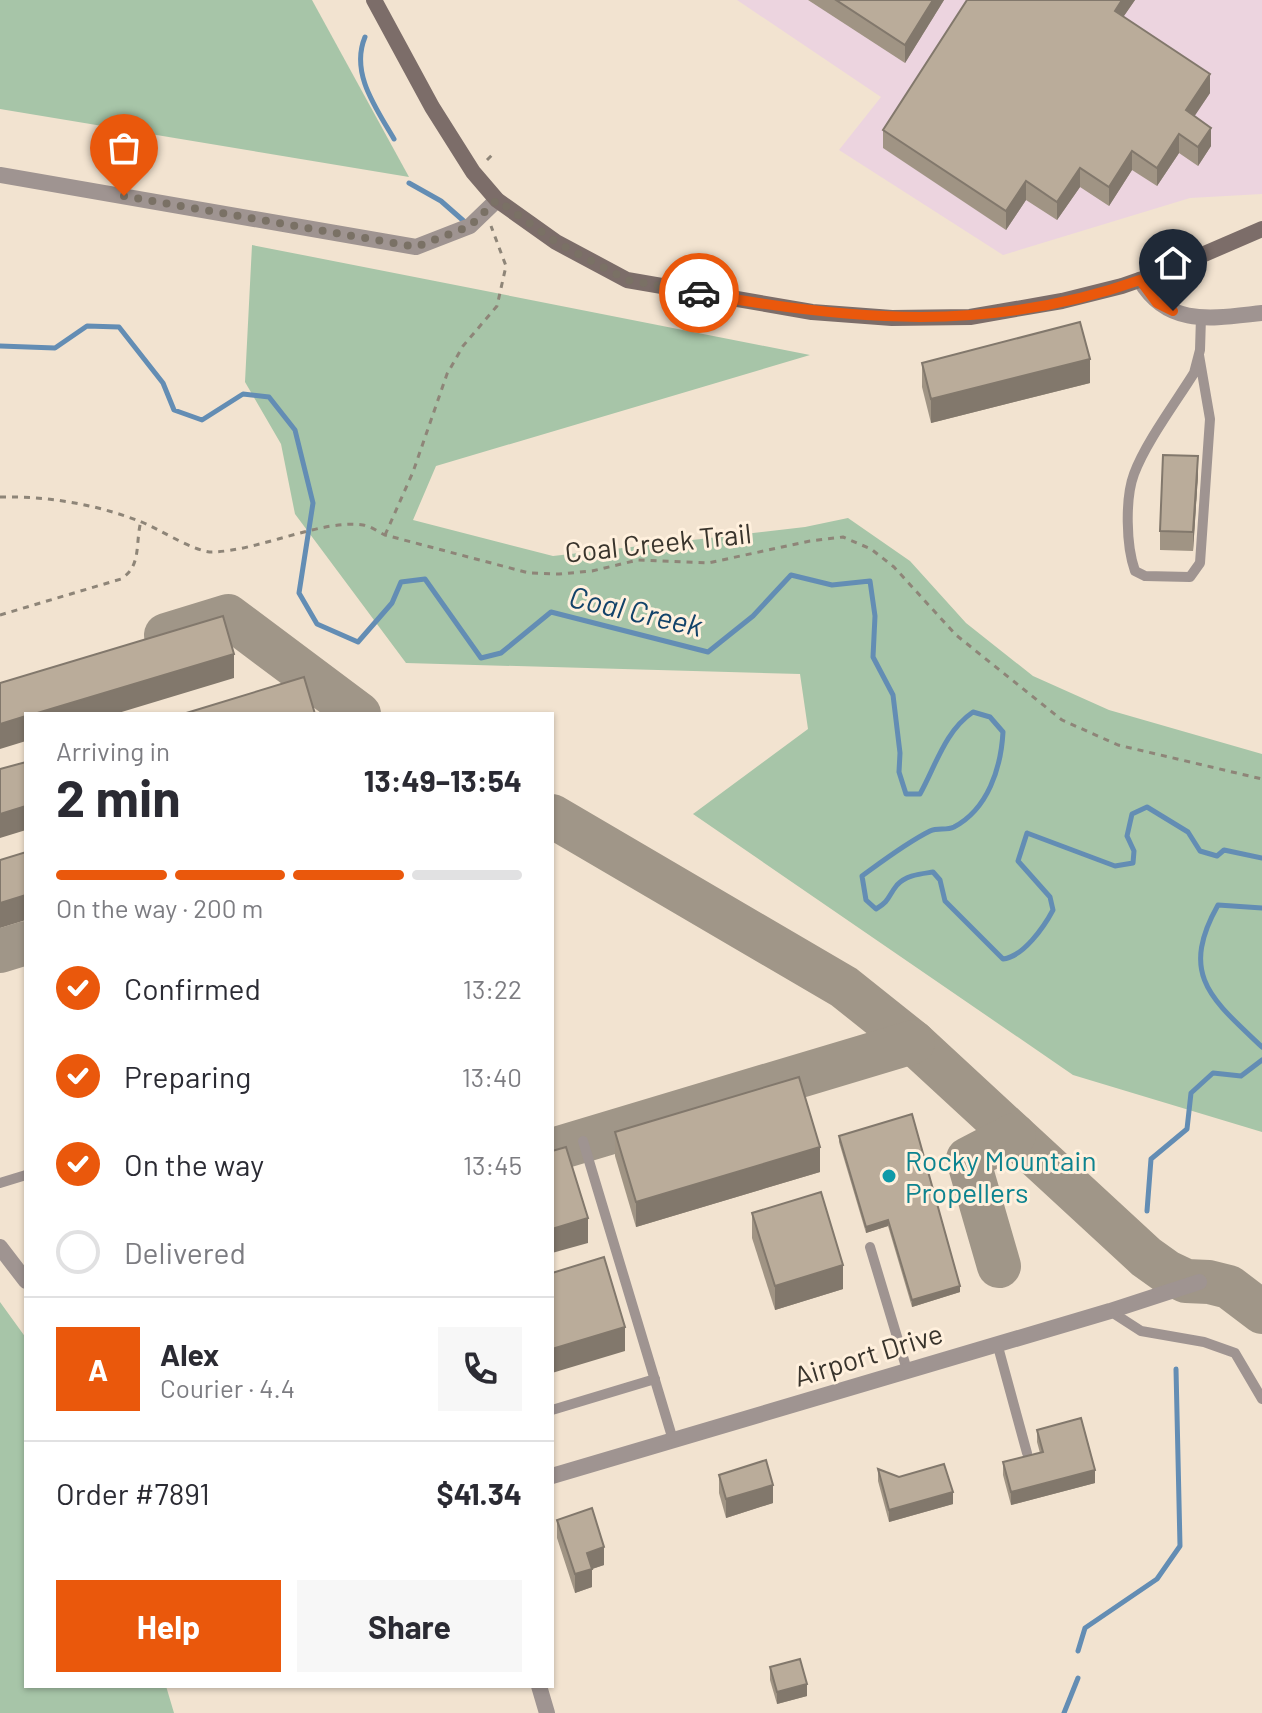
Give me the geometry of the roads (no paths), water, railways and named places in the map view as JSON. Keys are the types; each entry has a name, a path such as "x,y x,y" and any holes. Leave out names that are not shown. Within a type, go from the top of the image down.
{"main road":[{"path":"374,0 432,107 473,172 497,200 556,242 627,280 812,312 892,318 970,317 1062,301 1140,280 1262,229"}],"street":[{"path":"0,175 416,247 470,226 497,200"},
{"path":"1140,280 1157,303 1173,311 1201,317 1262,313"},
{"path":"0,1247 24,1278"},
{"name":"Airport Drive","path":"554,1475 1199,1282"},
{"path":"540,1688 547,1713"}],"lane":[{"path":"1199,355 1210,419 1200,563 1190,577 1145,576 1135,571 1129,554 1128,520 1134,475 1194,373 1199,355 1201,317"},
{"path":"583,1141 673,1440"},
{"path":"0,1183 24,1176"},
{"path":"870,1247 907,1370"},
{"path":"608,1272 621,1268"},
{"path":"1110,1311 1141,1331 1223,1346 1235,1353 1243,1363 1262,1399"},
{"path":"997,1343 1027,1453"},
{"path":"554,1409 655,1379"}],"waterway":[{"path":"365,37 361,50 363,77 373,103 394,139"},
{"path":"409,183 441,201 466,223"},
{"name":"Coal Creek","path":"0,346 55,348 87,326 119,327 163,383 174,410 202,420 243,394 269,397 295,430 313,503 299,593 317,624 358,642 392,603 401,582 425,579 481,658 501,653 551,612 708,652 753,616 791,575 832,585 870,581 875,616 873,657 893,695 900,753 899,772 906,794 920,794 948,739 973,712 990,717 1003,732 996,773 976,810 954,827 933,830 921,836 862,876 866,900 876,909 905,879 933,872 940,880 945,901 1003,959 1025,947 1053,910 1050,897 1018,861 1027,833 1115,866 1133,863 1134,851 1127,836 1132,814 1147,807 1188,832 1200,851 1217,856 1224,850 1262,858"},
{"name":"Coal Creek","path":"1262,908 1218,905 1206,930 1201,951 1201,969 1216,1000 1262,1047"},
{"path":"1147,1211 1151,1159 1187,1129 1191,1093 1213,1073 1241,1076 1262,1060"},
{"path":"1078,1651 1085,1628 1157,1579 1180,1546 1176,1369"},
{"path":"1064,1713 1078,1678"}],"place":[{"name":"Rocky Mountain Propellers","path":"889,1176"}]}
